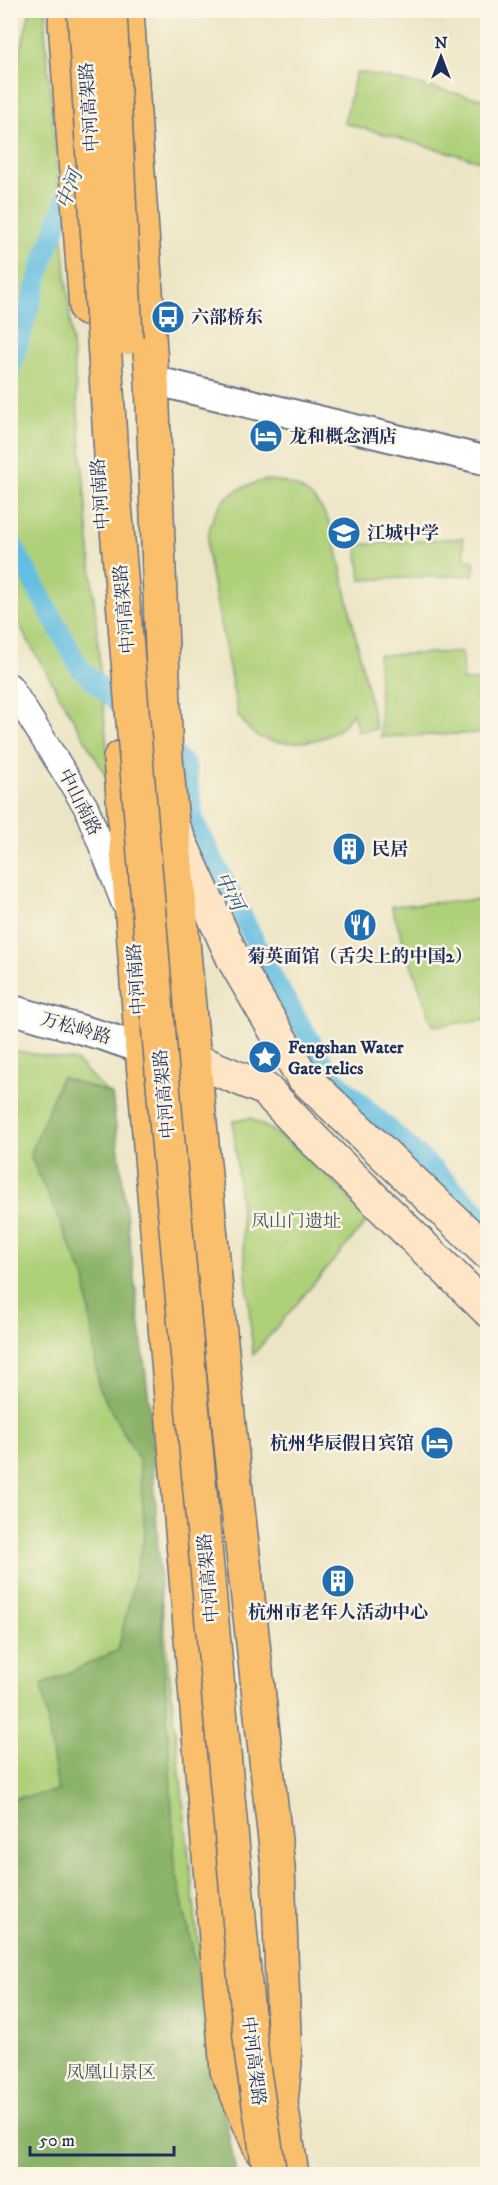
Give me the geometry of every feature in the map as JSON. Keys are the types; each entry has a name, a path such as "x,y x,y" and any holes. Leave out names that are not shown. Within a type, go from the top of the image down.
{"main road":[{"name":"中河南路","path":"66,10 65,22 132,927 227,2071 277,2173"},
{"name":"中河高架路","path":"84,10 111,456 165,1108 252,2059 277,2173"},
{"name":"中河高架路","path":"110,10 146,730 181,1132 271,2033 282,2103 277,2173"},
{"path":"127,10 160,382 165,744 231,1446 278,1867 285,2063 282,2103"},
{"path":"172,825 234,960 302,1076 488,1253"},
{"path":"142,1049 194,1060 265,1089 488,1310"},
{"path":"194,1060 230,1052 302,1076"}],"street":[{"path":"160,382 488,461"},
{"name":"中山南路","path":"10,686 87,807 132,927"},
{"name":"万松岭路","path":"10,1009 107,1036 142,1049"}],"green space":[{"path":"30,11 47,11 45,30 110,783 11,611 11,91"},
{"path":"356,73 365,73 487,100 487,163 344,123"},
{"path":"268,480 292,485 310,495 329,522 376,729 358,732 353,713 339,729 325,737 293,743 271,741 254,734 238,715 207,552 208,537 215,512 230,495 240,489"},
{"path":"463,538 465,558 475,562 473,575 361,580 357,545"},
{"path":"462,652 463,681 487,680 487,733 381,737 378,655"},
{"path":"487,899 487,1020 433,1026 391,906"},
{"name":"凤凰山景区","path":"10,1050 76,1061 107,1092 223,2174 11,2174"},
{"name":"凤凰山景区","path":"61,1077 112,1094 151,1418 175,1867 208,2023 236,2174 11,2174 11,1799 58,1791 42,1685 118,1650 145,1533 139,1460 99,1389 85,1279 30,1155"},
{"name":"凤山门遗址","path":"250,1118 299,1150 369,1219 253,1355 233,1121"}],"water":[{"path":"428,11 474,11 471,21"}],"waterway":[{"name":"中河","path":"10,370 44,259 71,185"},
{"name":"中河","path":"10,540 80,668 134,718"},
{"name":"中河","path":"164,746 186,766 194,821 276,983 332,1077 488,1222"}],"place":[{"name":"六部桥东","path":"168,317"},
{"name":"龙和概念酒店","path":"266,436"},
{"name":"江城中学","path":"344,533"},
{"name":"民居","path":"349,849"},
{"name":"菊英面馆（舌尖上的中国2）","path":"360,925"},
{"name":"Fengshan Water Gate relics","path":"265,1057"},
{"name":"杭州华辰假日宾馆","path":"437,1443"},
{"name":"杭州市老年人活动中心","path":"338,1581"}]}
